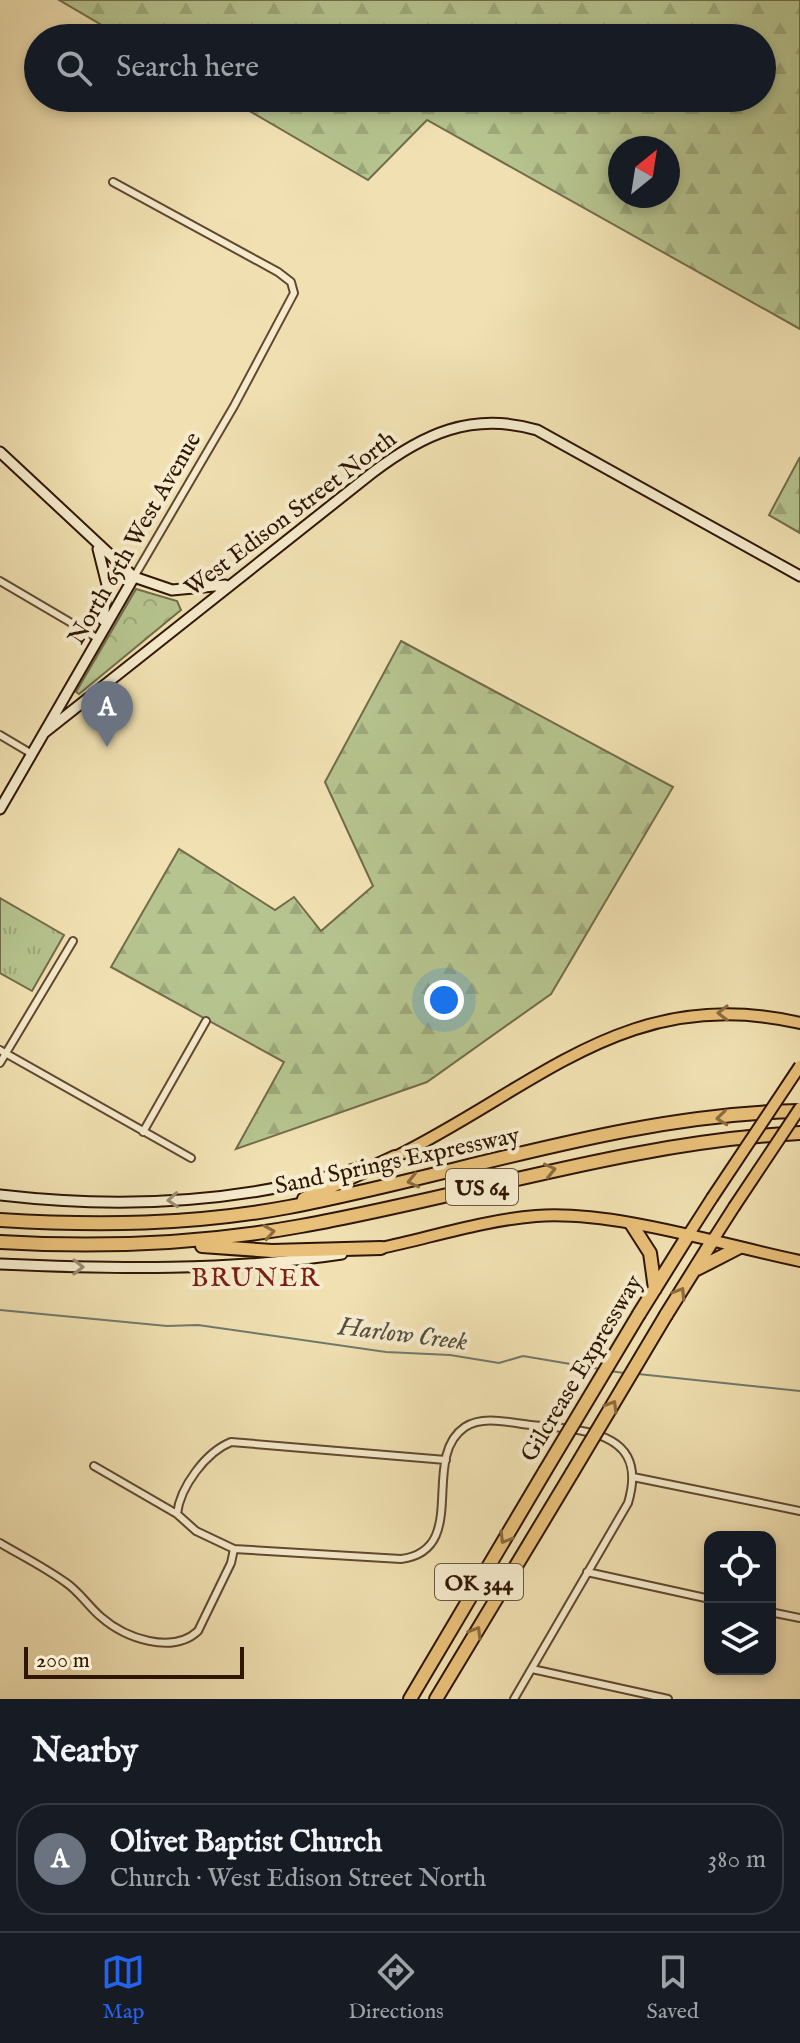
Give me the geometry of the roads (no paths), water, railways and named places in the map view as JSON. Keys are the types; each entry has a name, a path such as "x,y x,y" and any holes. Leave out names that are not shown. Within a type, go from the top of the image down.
{"highway":[{"name":"Sand Springs Expressway","path":"0,1220 68,1224 166,1222 286,1207 631,1131 800,1110"},
{"name":"Sand Springs Expressway","path":"0,1242 163,1243 244,1236 314,1224 636,1151 713,1139 800,1133"},
{"path":"286,1207 395,1157"},
{"path":"632,1225 650,1253 655,1289"},
{"name":"Gilcrease Expressway","path":"410,1699 687,1237"},
{"path":"163,1243 272,1251 381,1248"},
{"name":"Gilcrease Expressway","path":"436,1699 711,1243"},
{"path":"694,1271 738,1248"}],"main road":[{"path":"395,1157 592,1045 652,1021 711,1013 746,1013 800,1023"},
{"name":"Gilcrease Expressway","path":"687,1237 800,1066"},
{"name":"Gilcrease Expressway","path":"711,1243 800,1110"},
{"path":"381,1248 535,1216 580,1216 800,1261"}],"street":[{"name":"North 65th West Avenue","path":"0,809 290,303 293,285 278,272 113,182"},
{"name":"West Edison Street North","path":"44,733 403,449 429,435 473,423 501,422 537,430 800,576"},
{"path":"0,452 96,546 134,577 172,590 228,585"},
{"path":"0,581 97,638 106,610 107,585 96,546"},
{"path":"0,735 32,754"},
{"path":"0,1063 3,1052 73,941"},
{"path":"143,1132 206,1021"},
{"path":"3,1052 191,1158"},
{"path":"0,1195 108,1202 231,1195 306,1183 395,1157"},
{"path":"0,1264 80,1267 283,1263 381,1248"},
{"path":"94,1466 177,1514 196,1531 234,1549 387,1558 419,1554 431,1544 439,1530 446,1460 452,1442 461,1430 473,1423 489,1420 605,1435 624,1451 633,1477 628,1503 514,1699"},
{"path":"177,1514 180,1500 210,1454 231,1442 446,1460"},
{"path":"633,1477 800,1511"},
{"path":"0,1543 67,1583 113,1626 136,1637 171,1643 190,1639 198,1631 231,1563 234,1549"},
{"path":"587,1572 704,1598"},
{"path":"776,1613 800,1618"},
{"path":"532,1669 668,1699"}],"waterway":[{"name":"Harlow Creek","path":"0,1310 167,1326 198,1325 386,1352 450,1355 499,1363 523,1356 600,1369"},
{"name":"Harlow Creek","path":"610,1371 624,1373"},
{"name":"Harlow Creek","path":"638,1374 800,1391"}],"place":[{"name":"Olivet Baptist Church","path":"107,747"}],"district":[{"name":"BRUNER","path":"256,1277"}]}
